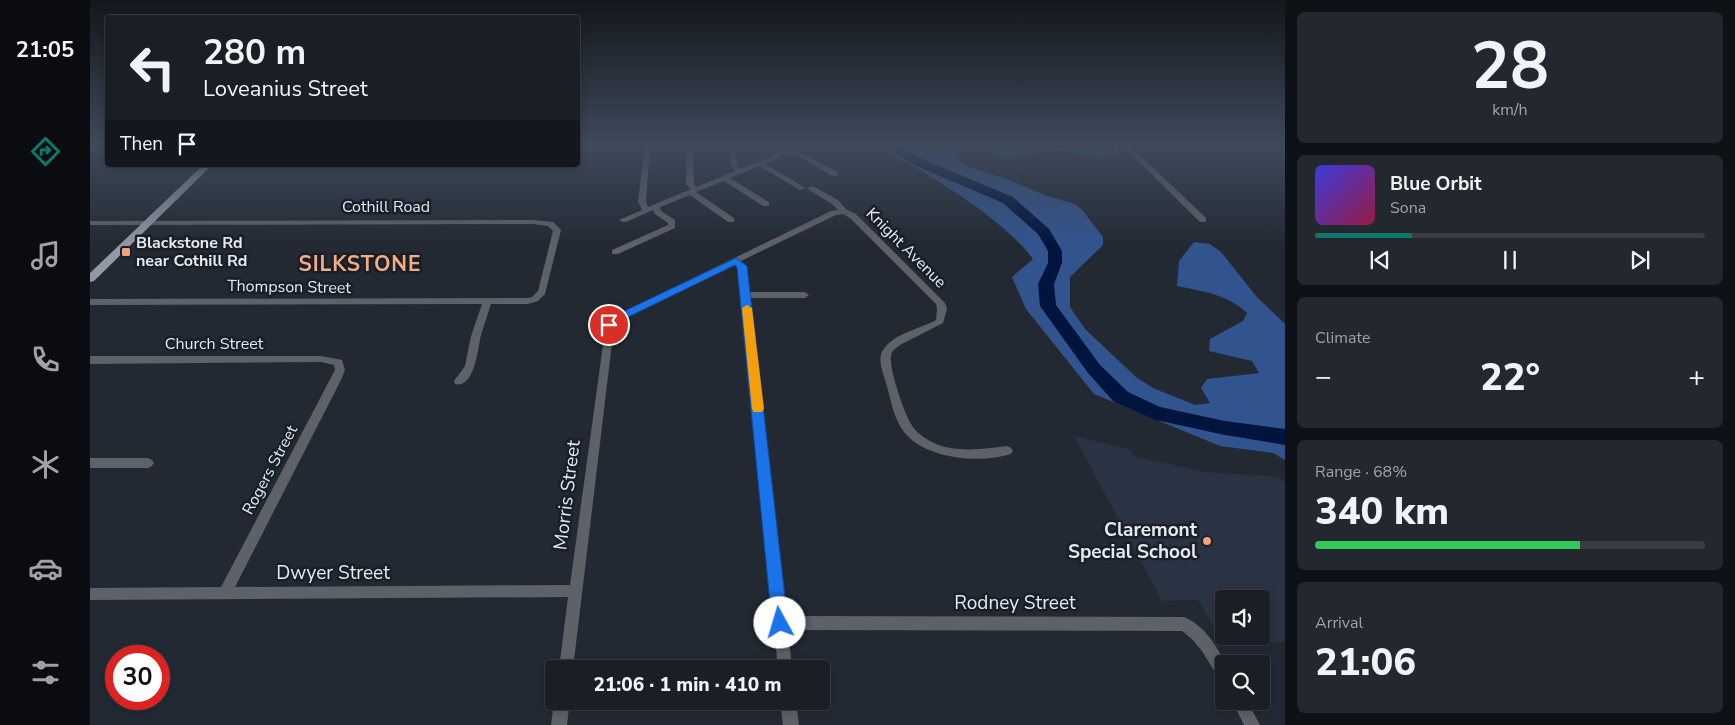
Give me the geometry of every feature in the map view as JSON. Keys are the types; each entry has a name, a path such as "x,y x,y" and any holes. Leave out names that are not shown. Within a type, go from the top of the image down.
{"main road":[{"path":"90,279 195,178"}],"street":[{"path":"645,178 642,201 646,211"},
{"path":"690,178 693,191 731,220"},
{"path":"623,220 725,178 766,204"},
{"name":"Knight Avenue","path":"787,178 835,202 844,212 853,216 933,294 942,309 940,321 934,326 897,344 887,354 885,362 899,415 905,426 915,437 940,451 981,454 1007,451"},
{"path":"1159,178 1203,220"},
{"path":"615,252 672,226 672,222 658,212 656,207"},
{"path":"784,660 746,295 742,266 736,261 834,213 844,212"},
{"name":"Cothill Road","path":"90,223 532,222 550,224 557,230 544,286 539,296 528,301 487,302"},
{"name":"Morris Street","path":"567,660 609,325 620,317 736,261"},
{"path":"746,295 805,295"},
{"name":"Thompson Street","path":"90,302 487,302"},
{"path":"459,382 470,367 476,336 487,302"},
{"name":"Church Street","path":"90,360 321,359 338,362"},
{"name":"Rogers Street","path":"225,592 336,380 340,370 338,362"},
{"path":"90,463 148,463"},
{"name":"Dwyer Street","path":"90,594 576,591"},
{"name":"Rodney Street","path":"780,623 1184,624 1199,634 1215,658"},
{"path":"559,725 561,710"},
{"path":"789,710 791,725"},
{"path":"1244,710 1252,725"}],"shaded area":[{"path":"933,178 1002,178 1047,196 1075,204 1083,211 1103,237 1103,245 1070,277 1070,307 1085,329 1136,377 1153,388 1195,405 1210,403 1201,388 1207,379 1259,373 1252,361 1209,351 1210,339 1243,321 1247,313 1223,297 1177,286 1179,261 1194,242 1210,244 1221,252 1256,296 1285,324 1285,460 1273,453 1220,446 1094,394 1026,309 1012,277 1033,259 1001,226"},
{"name":"Claremont Special School","path":"1074,436 1129,449 1134,456 1204,472 1278,477 1285,483 1285,642 1270,642 1270,590 1215,590 1215,630 1198,600 1162,601"}],"waterway":[{"path":"956,178 1008,200 1044,232 1055,251 1055,263 1046,284 1048,306 1094,369 1121,397 1156,413 1225,428 1285,437"}],"slow traffic":[{"path":"747,308 758,409"}],"place":[{"name":"Blackstone Rd near Cothill Rd","path":"126,252"},
{"name":"Claremont Special School","path":"1207,541"}],"district":[{"name":"SILKSTONE","path":"360,264"}],"route":[{"path":"609,325 620,317 736,261 742,266 780,623"}]}
